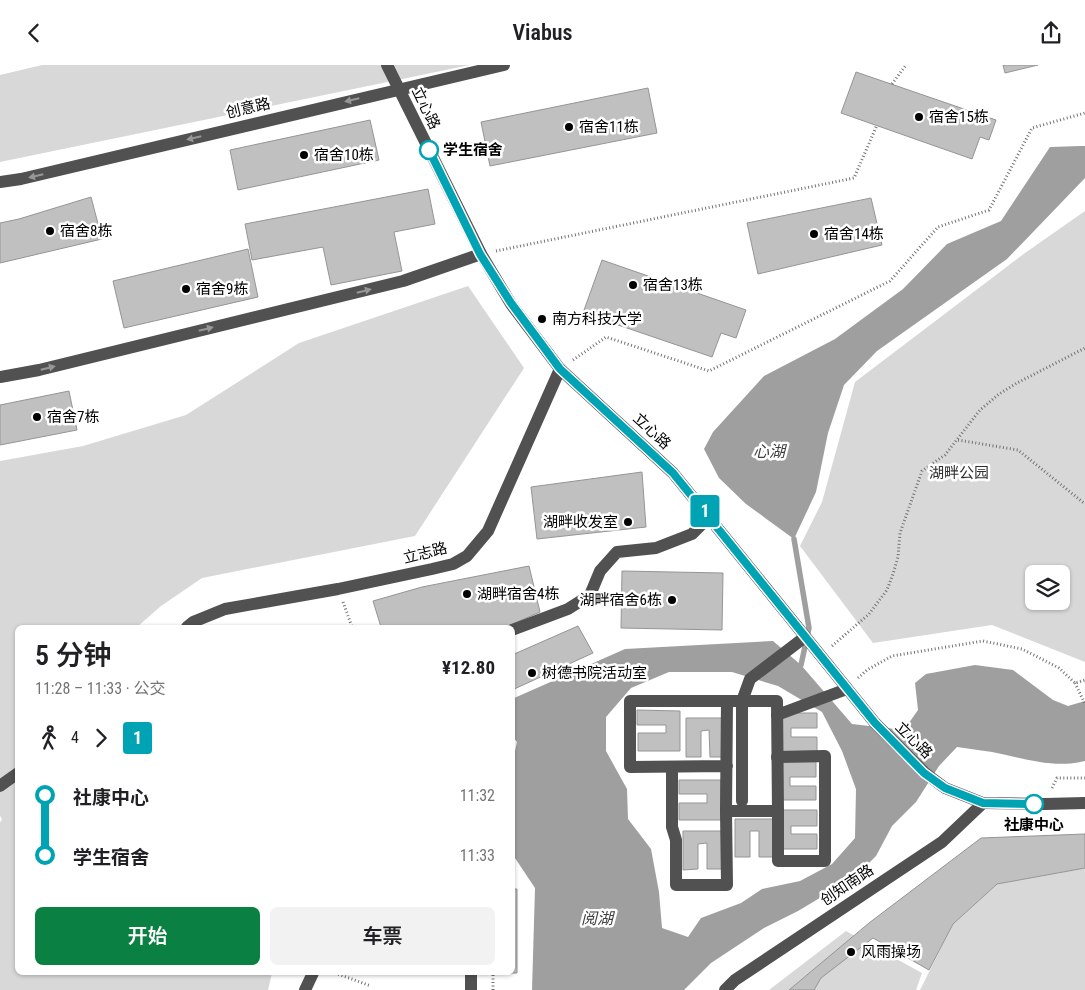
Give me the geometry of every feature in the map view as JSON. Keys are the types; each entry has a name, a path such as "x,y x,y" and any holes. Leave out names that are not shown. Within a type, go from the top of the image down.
{"street":[{"name":"立心路","path":"387,65 480,254 511,303 560,369 673,473 875,723 924,773 945,788 983,803"},
{"name":"创意路","path":"0,182 21,179 504,65"},
{"path":"0,377 48,368 403,281 480,254"},
{"name":"立志路","path":"189,625 225,609 338,589 453,564 467,556 488,531 560,369"},
{"path":"515,629 568,609 590,595 600,571 617,552 656,548 692,534 709,517"},
{"path":"742,801 742,701 750,679 805,637"},
{"path":"777,715 847,689"},
{"path":"727,766 630,767 630,701 777,701 777,757 778,861 825,861 825,756 777,757"},
{"path":"672,767 672,827 676,840 676,885 727,885 727,701"},
{"path":"0,786 15,775"},
{"path":"983,803 1085,803"},
{"name":"创知南路","path":"725,990 735,979 942,842 983,803"},
{"path":"726,811 778,811"},
{"path":"305,990 312,975"},
{"path":"471,975 471,990"}],"path":[{"path":"892,84 906,65"},
{"path":"560,369 606,337 709,371 890,281 938,227 989,210 1032,128 1085,113"},
{"path":"480,254 854,178 877,125"},
{"path":"820,656 869,614 886,590 898,557 900,533 922,471 946,455 980,410 999,394 1085,348"},
{"path":"958,439 1018,450 1085,504"},
{"path":"338,589 351,625"},
{"path":"847,689 867,670 892,656 983,641 1022,649 1059,668 1075,683 1085,704"},
{"path":"1075,683 1085,680"},
{"path":"1044,804 1057,777 1085,778"},
{"path":"341,975 371,986"},
{"path":"492,990 493,975"}],"green space":[{"path":"42,65 470,65 0,162 0,75"},
{"name":"湖畔公园","path":"1085,211 1085,662 992,625 873,643 800,546 822,502 855,382 1025,253"},
{"path":"468,286 524,368 415,536 202,578 161,606 139,625 15,625 15,975 272,975 268,990 0,990 0,823 2,819 0,816 0,461 83,446 186,415 299,343"},
{"path":"1085,868 1085,990 920,990 953,924 997,884"},
{"name":"风雨操场","path":"846,931 922,973 916,990 769,990"}],"water":[{"name":"心湖","path":"1085,146 1085,178 1007,259 877,351 844,385 828,433 816,492 794,539 746,504 719,478 704,449 713,432 764,376 835,339 903,289 947,244 1001,221 1050,147"},
{"name":"阅湖","path":"773,641 801,665 852,724 904,730 918,710 915,683 926,674 975,665 1013,670 1053,700 1068,706 1085,701 1085,761 1061,764 1050,763 957,747 939,766 916,802 892,826 876,856 855,877 798,911 764,928 711,963 684,990 532,990 535,888 515,858 515,751 517,742 515,740 515,698 625,649","holes":["669,672 732,672 778,686 822,712 842,751 856,789 855,838 832,864 800,881 762,889 741,903 701,918 688,937 662,928 659,892 651,849 628,819 627,789 606,751 606,717 631,688"]}],"building":[{"path":"1003,65 1038,65 1005,73"},
{"name":"宿舍15栋","path":"856,72 996,120 989,140 980,137 972,159 841,113"},
{"name":"宿舍11栋","path":"648,88 657,133 490,166 481,122"},
{"name":"宿舍10栋","path":"370,120 379,160 238,190 230,150"},
{"path":"428,189 435,224 394,232 402,271 331,285 323,247 252,260 245,224"},
{"name":"宿舍8栋","path":"91,197 102,239 0,263 0,223"},
{"name":"宿舍14栋","path":"871,198 882,245 758,274 747,223"},
{"name":"宿舍9栋","path":"248,249 258,297 124,328 113,281"},
{"name":"宿舍13栋","path":"602,260 746,310 736,338 721,333 712,357 583,313"},
{"name":"宿舍7栋","path":"69,391 77,430 0,445 0,405"},
{"path":"642,472 646,527 537,539 531,487"},
{"name":"湖畔宿舍4栋","path":"529,566 540,612 511,625 380,625 373,601 422,587"},
{"name":"湖畔宿舍6栋","path":"622,571 723,573 722,630 621,628"},
{"name":"树德书院活动室","path":"578,626 593,653 515,689 515,654"},
{"path":"637,710 680,711 680,751 638,751 638,733 666,733 666,725 637,725"},
{"path":"782,713 817,713 817,728 791,728 791,737 817,737 817,751 782,752"},
{"path":"686,718 725,718 725,757 710,757 709,730 701,731 701,757 686,757"},
{"path":"782,762 816,762 816,777 790,777 790,786 816,786 816,800 782,800"},
{"path":"679,780 721,780 721,820 679,820 679,803 707,803 707,794 679,794"},
{"path":"782,810 817,810 817,826 791,826 791,834 817,834 817,849 783,849"},
{"path":"735,819 774,819 774,857 759,857 759,831 750,831 750,857 735,857"},
{"path":"683,831 722,831 722,869 707,869 707,843 698,844 698,869 683,870"},
{"path":"1085,834 1085,868 997,884 953,924 929,970 873,938 821,978 814,990 789,990 869,923 981,838"},
{"path":"515,889 517,889 517,973 515,973"}],"waterway":[{"path":"794,539 809,628 801,665"}],"bus line":[{"name":"1","path":"429,150 480,254 511,303 560,369 673,473 875,723 924,773 945,788 983,803 1034,804"}],"place":[{"name":"宿舍15栋","path":"919,117"},
{"name":"宿舍11栋","path":"569,127"},
{"name":"学生宿舍","path":"429,150"},
{"name":"宿舍10栋","path":"304,155"},
{"name":"宿舍8栋","path":"50,231"},
{"name":"宿舍14栋","path":"814,234"},
{"name":"宿舍13栋","path":"633,285"},
{"name":"宿舍9栋","path":"186,289"},
{"name":"南方科技大学","path":"542,319"},
{"name":"宿舍7栋","path":"37,417"},
{"name":"湖畔收发室","path":"628,522"},
{"name":"湖畔宿舍4栋","path":"467,594"},
{"name":"湖畔宿舍6栋","path":"672,600"},
{"name":"树德书院活动室","path":"532,673"},
{"name":"社康中心","path":"1034,804"},
{"name":"风雨操场","path":"851,952"}]}
